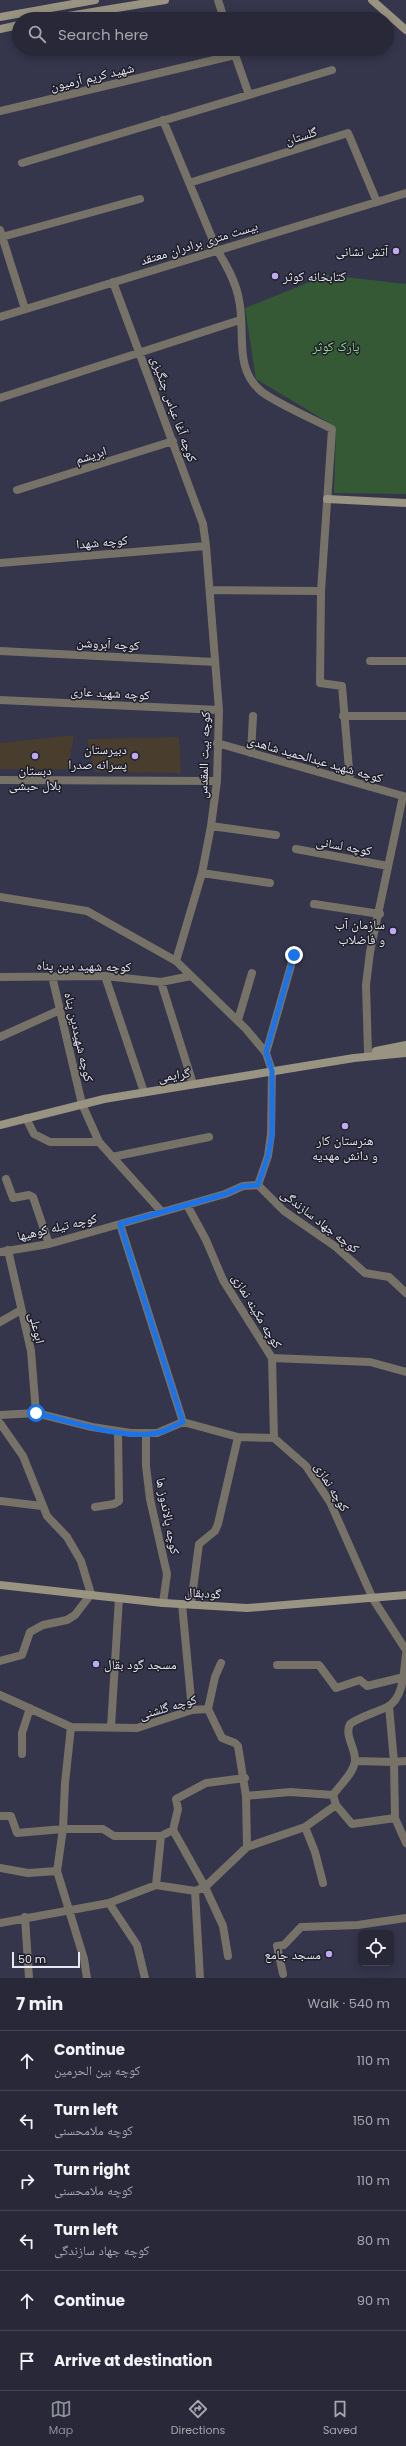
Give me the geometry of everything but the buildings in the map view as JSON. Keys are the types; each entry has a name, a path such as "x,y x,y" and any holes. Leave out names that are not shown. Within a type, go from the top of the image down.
{"main road":[{"path":"28,12 95,0"},
{"path":"92,12 165,0"},
{"path":"372,0 386,12"},
{"path":"0,17 12,15"},
{"path":"394,19 406,30"},
{"path":"0,29 12,26"},
{"path":"327,499 406,503"},
{"path":"354,1058 368,1053 406,1045"},
{"path":"354,1058 406,1053"},
{"name":"گرایمی","path":"0,1125 82,1104 144,1092 354,1058"},
{"name":"گودبقال","path":"0,1585 163,1603 247,1608 374,1599 406,1595"}],"street":[{"path":"218,0 222,12"},
{"name":"شهید کریم آرمیون","path":"0,111 218,56"},
{"path":"235,56 249,95"},
{"path":"22,163 332,70"},
{"path":"163,120 217,250 229,269 240,301 244,366 249,377 262,392 332,429 321,591 320,683 342,686 350,781"},
{"name":"گلستان","path":"189,183 348,133 377,202"},
{"name":"بیست متری برادران معتقد","path":"0,317 406,193"},
{"path":"25,309 1,233 140,199"},
{"name":"کوچه آغا عباس چنگیزی","path":"113,282 203,524 206,546"},
{"path":"0,398 240,320"},
{"name":"ابریشم","path":"17,490 173,441"},
{"name":"کوچه شهدا","path":"0,563 206,546"},
{"name":"کوچه بیت المقدس","path":"176,961 202,874 212,826 218,781 217,743 219,710 206,546"},
{"path":"210,590 321,591"},
{"name":"کوچه آبروشن","path":"0,651 215,662"},
{"path":"370,661 406,661"},
{"name":"کوچه شهید عاری","path":"0,700 219,710"},
{"path":"251,753 253,716"},
{"path":"344,716 406,716"},
{"name":"کوچه شهید عبدالحمید شاهدی","path":"217,743 404,797"},
{"path":"0,780 218,781"},
{"path":"368,1053 366,985 370,952 380,914 388,866 404,797"},
{"path":"212,826 276,835"},
{"name":"کوچه لسانی","path":"296,849 388,866"},
{"path":"202,874 270,883"},
{"path":"0,897 87,911 176,961 238,1020 266,1052 272,1071 272,1134 268,1156 258,1185"},
{"path":"314,904 380,914"},
{"path":"266,1052 294,955"},
{"path":"238,1020 252,973"},
{"name":"کوچه شهیددین پناه","path":"52,976 82,1104 99,1142 161,1211"},
{"path":"105,976 144,1092"},
{"name":"کوچه شهید دین پناه","path":"0,978 105,976 161,982 191,976"},
{"path":"161,982 193,1084"},
{"path":"0,1037 60,1010"},
{"path":"26,1118 34,1134 50,1142 99,1142"},
{"path":"112,1157 209,1137"},
{"path":"6,1179 13,1198 29,1195 33,1197 49,1244"},
{"name":"کوچه تیله کوهیها","path":"4,1251 49,1244 225,1194 243,1186 258,1185"},
{"name":"کوچه جهاد سازندگی","path":"258,1185 284,1212 336,1247 365,1273 389,1277 406,1293"},
{"name":"کوچه مکینه نمازی","path":"187,1205 206,1240 227,1286 272,1358 274,1438"},
{"path":"120,1224 183,1422"},
{"name":"ابوعلی","path":"4,1251 31,1352 36,1413"},
{"path":"0,1322 21,1310"},
{"path":"272,1358 370,1362 406,1372"},
{"path":"0,1415 36,1413 92,1427 146,1433 157,1433 183,1422 238,1437 274,1438"},
{"path":"0,1423 23,1456 47,1516 67,1537 78,1555 91,1594 75,1615 66,1620 44,1625 30,1632 22,1655 0,1662"},
{"path":"95,1507 114,1504 119,1501 118,1431"},
{"name":"کوچه پالاندوز ها","path":"146,1433 146,1466 150,1499 167,1574 163,1603"},
{"path":"192,1710 186,1604 199,1544 215,1531 218,1524 238,1437"},
{"name":"کوچه نمازی","path":"274,1438 306,1466 330,1502 374,1599 406,1650"},
{"path":"0,1501 42,1506"},
{"path":"111,1727 119,1598"},
{"path":"333,1795 351,1771 355,1761 348,1729 350,1724 389,1706 396,1697 404,1677 406,1654"},
{"path":"208,1709 215,1677 221,1663"},
{"path":"277,1665 319,1665 336,1688 360,1680 367,1686 404,1677"},
{"name":"کوچه گلشنی","path":"0,1695 71,1727 137,1728 192,1710 208,1709 222,1738 235,1743 238,1746 245,1778 247,1847"},
{"path":"389,1706 394,1762 395,1818 406,1843"},
{"path":"22,1754 22,1733 30,1708"},
{"path":"71,1727 65,1783 63,1829 57,1871 84,1959 87,1978"},
{"path":"355,1761 406,1761"},
{"path":"228,1956 223,1926 205,1887 173,1830 178,1809 176,1799 206,1783 245,1778"},
{"path":"246,1796 290,1792 333,1795"},
{"path":"333,1795 336,1805 352,1824 395,1818"},
{"path":"0,1923 25,1917 69,1912 109,1903 156,1885 195,1891 205,1887 247,1847 305,1827 336,1805"},
{"path":"0,1816 11,1816 17,1833 63,1829 103,1829 114,1836 161,1836 173,1830"},
{"path":"305,1827 315,1852 323,1883"},
{"path":"156,1885 161,1836"},
{"path":"0,1868 28,1873 57,1871"},
{"path":"195,1891 200,1978"},
{"path":"109,1903 137,1945 145,1978"},
{"path":"25,1917 29,1978"},
{"path":"283,1974 277,1946 284,1945 301,1927 358,1925 406,1918"}],"shaded area":[{"name":"دبستان بلال حبشی","path":"74,735 68,769 0,769 0,743"},
{"name":"دبیرستان پسرانه صدرا","path":"179,737 181,773 95,772 87,739"}],"green space":[{"name":"پارک کوثر","path":"327,275 406,284 406,494 334,493 336,427 256,379 245,308"}],"place":[{"name":"آتش نشانی","path":"396,251"},
{"name":"کتابخانه کوثر","path":"275,276"},
{"name":"دبستان بلال حبشی","path":"35,756"},
{"name":"دبیرستان پسرانه صدرا","path":"135,756"},
{"name":"سازمان آب و فاضلاب","path":"393,931"},
{"name":"هنرستان کار و دانش مهدیه","path":"345,1126"},
{"name":"مسجد گود بقال","path":"96,1664"},
{"name":"مسجد جامع","path":"329,1954"}],"route":[{"path":"36,1413 92,1427 131,1433 157,1433 183,1422 120,1224 161,1211 225,1194 243,1186 258,1185 268,1156 272,1134 272,1071 266,1052 294,955"}]}
